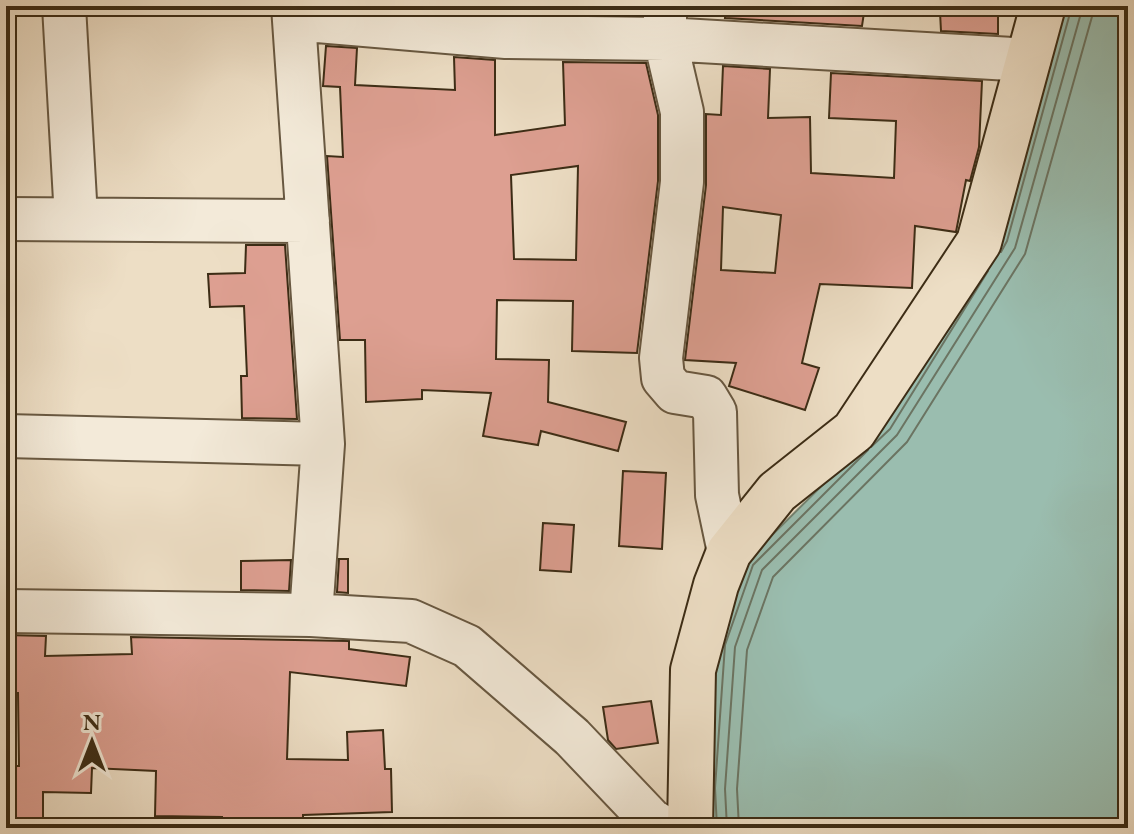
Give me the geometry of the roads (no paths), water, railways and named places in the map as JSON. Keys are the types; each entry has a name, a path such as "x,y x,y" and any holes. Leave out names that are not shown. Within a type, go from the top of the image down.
{"main road":[{"path":"690,828 693,670 716,585 729,552 777,492 854,431 979,242 1043,6"}],"street":[{"path":"64,6 76,218"},
{"path":"311,615 323,444 293,13 508,21 665,22 1029,60"},
{"path":"665,22 682,112 682,182 661,358 663,378 675,392 706,397 715,412 717,495 729,552"},
{"path":"6,219 308,221"},
{"path":"6,436 323,444"},
{"path":"6,611 311,615 411,621 467,646 572,737 651,820 664,828"}],"water":[{"path":"1065,6 1128,6 1128,828 709,828 707,789 717,644 747,560 883,425 999,239"}]}
